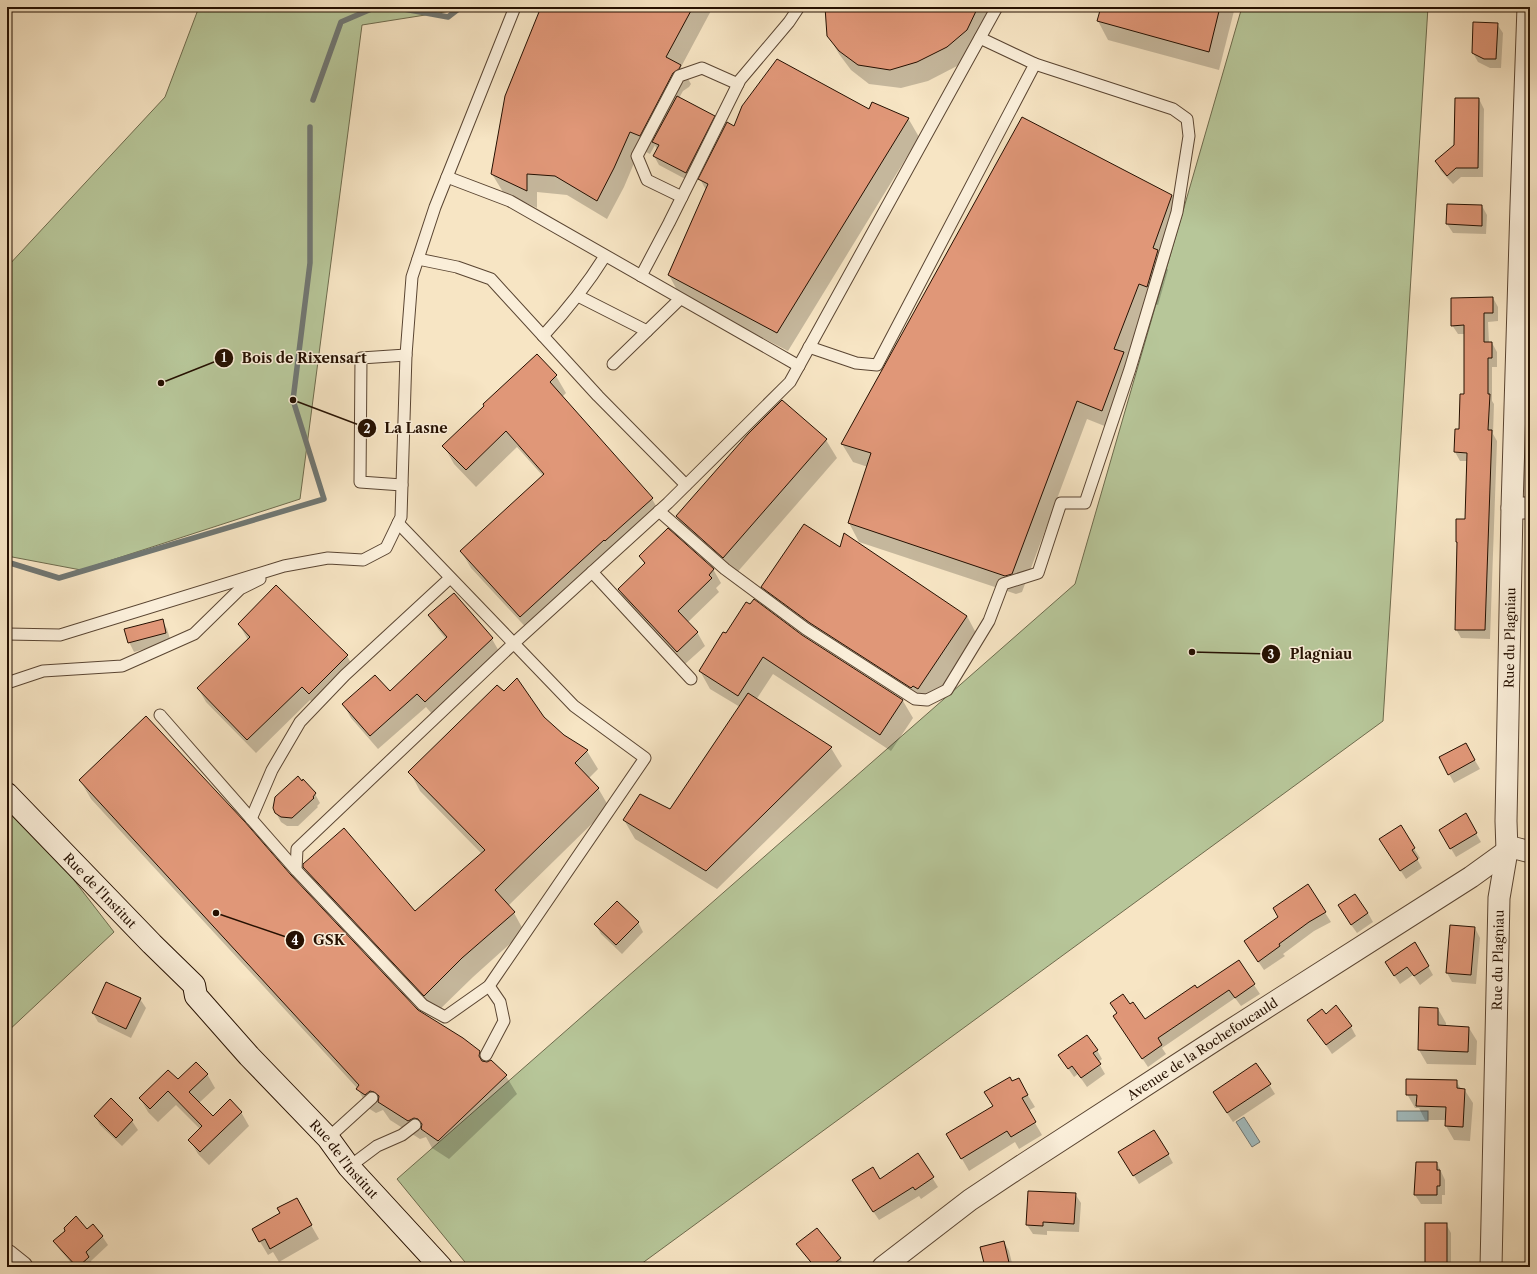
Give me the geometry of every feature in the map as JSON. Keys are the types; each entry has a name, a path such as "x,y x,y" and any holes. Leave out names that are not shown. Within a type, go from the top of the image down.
{"street":[{"name":"Rue du Plagniau","path":"1491,1267 1499,898 1507,851 1506,814 1521,508 1521,205 1528,7"},
{"name":"Rue de l'Institut","path":"7,794 152,944 194,985 196,996 245,1052 328,1138 349,1167 441,1267"},
{"path":"1507,851 1516,848 1530,852"},
{"name":"Avenue de la Rochefoucauld","path":"883,1267 982,1192 1222,1035 1471,877 1507,851"},
{"path":"7,1255 22,1267"}],"lane":[{"path":"7,634 60,634 284,566 328,558 363,560 386,548 401,517 406,355 412,277 447,177 515,7"},
{"path":"641,276 738,84 800,7"},
{"path":"296,870 296,849 513,644 659,511 790,382 997,7"},
{"path":"659,511 724,569 806,629 915,700 928,700 947,690 989,621 1003,584 1038,573 1061,503 1085,503 1130,369 1177,212 1189,136 1187,119 1173,109 1035,64 980,38"},
{"path":"809,347 856,363 878,365 1035,64"},
{"path":"682,197 647,180 637,156 679,76 702,68 738,84"},
{"path":"447,177 510,201 799,366"},
{"path":"543,336 578,296 605,256"},
{"path":"418,259 457,267 491,279 598,396 686,485"},
{"path":"578,296 647,331"},
{"path":"613,364 680,299"},
{"path":"402,485 360,482 361,358 406,355"},
{"path":"160,716 296,870 423,1005 443,1020 489,986 646,758 574,706 398,524"},
{"path":"7,682 43,671 122,666 194,634 240,589 284,566"},
{"path":"592,572 691,679"},
{"path":"251,820 272,770 300,722 346,675 450,578"},
{"path":"486,1055 504,1021 500,1002 489,986"},
{"path":"328,1138 372,1098"},
{"path":"349,1167 377,1146 402,1135 415,1125"}],"green space":[{"path":"199,7 476,7 362,25 300,499 81,570 7,556 7,267 165,97"},
{"path":"1242,7 1428,7 1383,721 637,1267 469,1267 397,1179 1075,584"},
{"path":"9,796 114,932 7,1032 7,797"}],"water":[{"path":"1397,1111 1428,1111 1428,1121 1397,1121"},
{"path":"1244,1117 1260,1142 1252,1147 1236,1122"}],"building":[{"path":"541,7 693,7 666,57 681,65 679,69 673,73 640,136 630,132 597,201 555,176 527,174 527,191 491,174 505,96"},
{"path":"825,7 978,7 967,30 947,47 917,62 890,70 858,65 839,51 827,36"},
{"path":"1101,7 1220,7 1209,52 1097,21"},
{"path":"1473,22 1498,23 1496,59 1484,59 1472,53"},
{"path":"777,59 869,109 872,102 909,118 777,333 668,275 708,184 698,179 727,122 734,126 742,106"},
{"path":"677,96 715,116 686,173 653,156 659,145 652,142"},
{"path":"1455,98 1479,98 1478,168 1456,168 1447,176 1435,161 1454,145"},
{"path":"1022,117 1172,195 1153,248 1158,250 1147,287 1139,284 1114,349 1124,352 1102,411 1077,401 1012,574 1005,576 848,523 871,453 841,444"},
{"path":"1447,204 1482,205 1482,226 1446,224"},
{"path":"1493,297 1493,313 1484,313 1484,342 1492,342 1492,358 1488,358 1488,394 1490,394 1488,430 1492,430 1485,630 1455,630 1457,542 1456,519 1465,519 1467,453 1454,452 1455,429 1459,429 1460,394 1464,394 1464,325 1451,326 1451,298"},
{"path":"537,354 557,375 550,382 653,498 605,541 604,540 520,617 460,551 544,474 506,431 466,470 442,446 484,406 483,404"},
{"path":"782,400 827,439 723,558 676,516 748,434"},
{"path":"804,524 840,547 844,533 967,616 918,689 913,686 911,688 810,623 761,587"},
{"path":"668,528 714,569 709,575 712,578 678,611 698,632 677,652 618,589 645,563 639,556"},
{"path":"276,585 348,655 309,694 302,687 247,740 197,688 250,637 238,624"},
{"path":"454,593 493,638 425,702 417,694 370,736 342,704 375,675 390,691 447,637 428,615"},
{"path":"754,599 802,635 903,700 880,735 763,657 738,696 699,671 723,632 726,633 746,602 750,604"},
{"path":"163,619 166,633 128,643 124,629"},
{"path":"517,678 544,717 564,735 588,750 575,763 599,788 495,890 515,912 462,958 424,996 303,867 303,864 344,828 415,911 485,850 408,772 497,685 504,691"},
{"path":"748,693 832,747 706,871 623,820 640,794 670,809"},
{"path":"146,716 245,822 291,875 418,1010 463,1038 480,1051 479,1056 482,1061 487,1062 491,1060 507,1075 438,1141 421,1129 422,1124 418,1119 414,1118 408,1121 378,1102 379,1096 374,1092 370,1091 365,1095 356,1089 359,1085 79,780"},
{"path":"1466,743 1475,760 1448,775 1439,757"},
{"path":"298,776 302,781 303,779 316,793 313,797 314,798 292,818 281,817 275,813 273,808 275,797"},
{"path":"1466,813 1477,833 1450,849 1439,830"},
{"path":"1401,825 1415,848 1412,850 1418,859 1400,871 1379,839"},
{"path":"1308,884 1326,912 1309,922 1279,944 1280,946 1258,962 1244,941 1278,917 1273,908"},
{"path":"1355,894 1368,913 1351,925 1338,905"},
{"path":"617,901 639,922 616,945 594,924"},
{"path":"1450,925 1475,927 1471,975 1446,973"},
{"path":"1415,942 1429,966 1414,976 1407,967 1394,976 1385,962"},
{"path":"1239,960 1255,984 1235,998 1229,990 1158,1038 1162,1045 1142,1059 1113,1016 1117,1013 1110,1003 1123,994 1130,1004 1133,1002 1145,1019 1195,985 1197,988"},
{"path":"106,982 141,998 126,1029 92,1013"},
{"path":"1336,1005 1352,1026 1326,1045 1307,1020 1322,1009 1326,1014"},
{"path":"1419,1007 1438,1008 1438,1025 1469,1027 1468,1052 1418,1050"},
{"path":"1087,1035 1098,1050 1093,1053 1101,1064 1081,1078 1072,1066 1068,1069 1058,1055"},
{"path":"196,1062 208,1074 189,1092 213,1116 230,1099 242,1112 200,1152 188,1140 202,1126 168,1091 150,1109 139,1098 168,1070 178,1079"},
{"path":"1256,1063 1271,1084 1227,1113 1213,1092"},
{"path":"1010,1077 1012,1081 1019,1078 1028,1095 1022,1098 1036,1122 1011,1137 1007,1131 961,1159 946,1134 993,1106 984,1092"},
{"path":"1406,1079 1457,1080 1457,1088 1465,1089 1463,1127 1445,1126 1446,1107 1416,1106 1417,1095 1406,1095"},
{"path":"111,1098 133,1120 116,1138 94,1116"},
{"path":"1154,1130 1169,1154 1133,1176 1118,1152"},
{"path":"918,1153 934,1177 915,1190 913,1187 873,1212 852,1180 873,1167 880,1179"},
{"path":"1416,1162 1437,1162 1437,1170 1440,1170 1440,1186 1437,1186 1437,1195 1414,1195"},
{"path":"1028,1191 1076,1193 1074,1224 1043,1222 1043,1226 1026,1225"},
{"path":"297,1198 312,1225 270,1249 265,1239 259,1242 252,1229 280,1213 277,1208"},
{"path":"76,1216 87,1229 93,1224 103,1236 86,1252 89,1257 78,1267 53,1241 65,1231 64,1228"},
{"path":"1425,1223 1447,1223 1447,1267 1425,1267"},
{"path":"817,1228 841,1258 830,1267 815,1267 796,1244"},
{"path":"1004,1241 1010,1267 985,1267 980,1247"}],"waterway":[{"path":"313,100 341,22 376,7"},
{"path":"393,7 448,17 461,7"},
{"path":"7,562 59,578 324,499 293,400 310,263 310,127"}],"place":[{"name":"Bois de Rixensart","path":"161,383"},
{"name":"La Lasne","path":"293,400"},
{"name":"Plagniau","path":"1192,652"},
{"name":"GSK","path":"216,913"}]}
